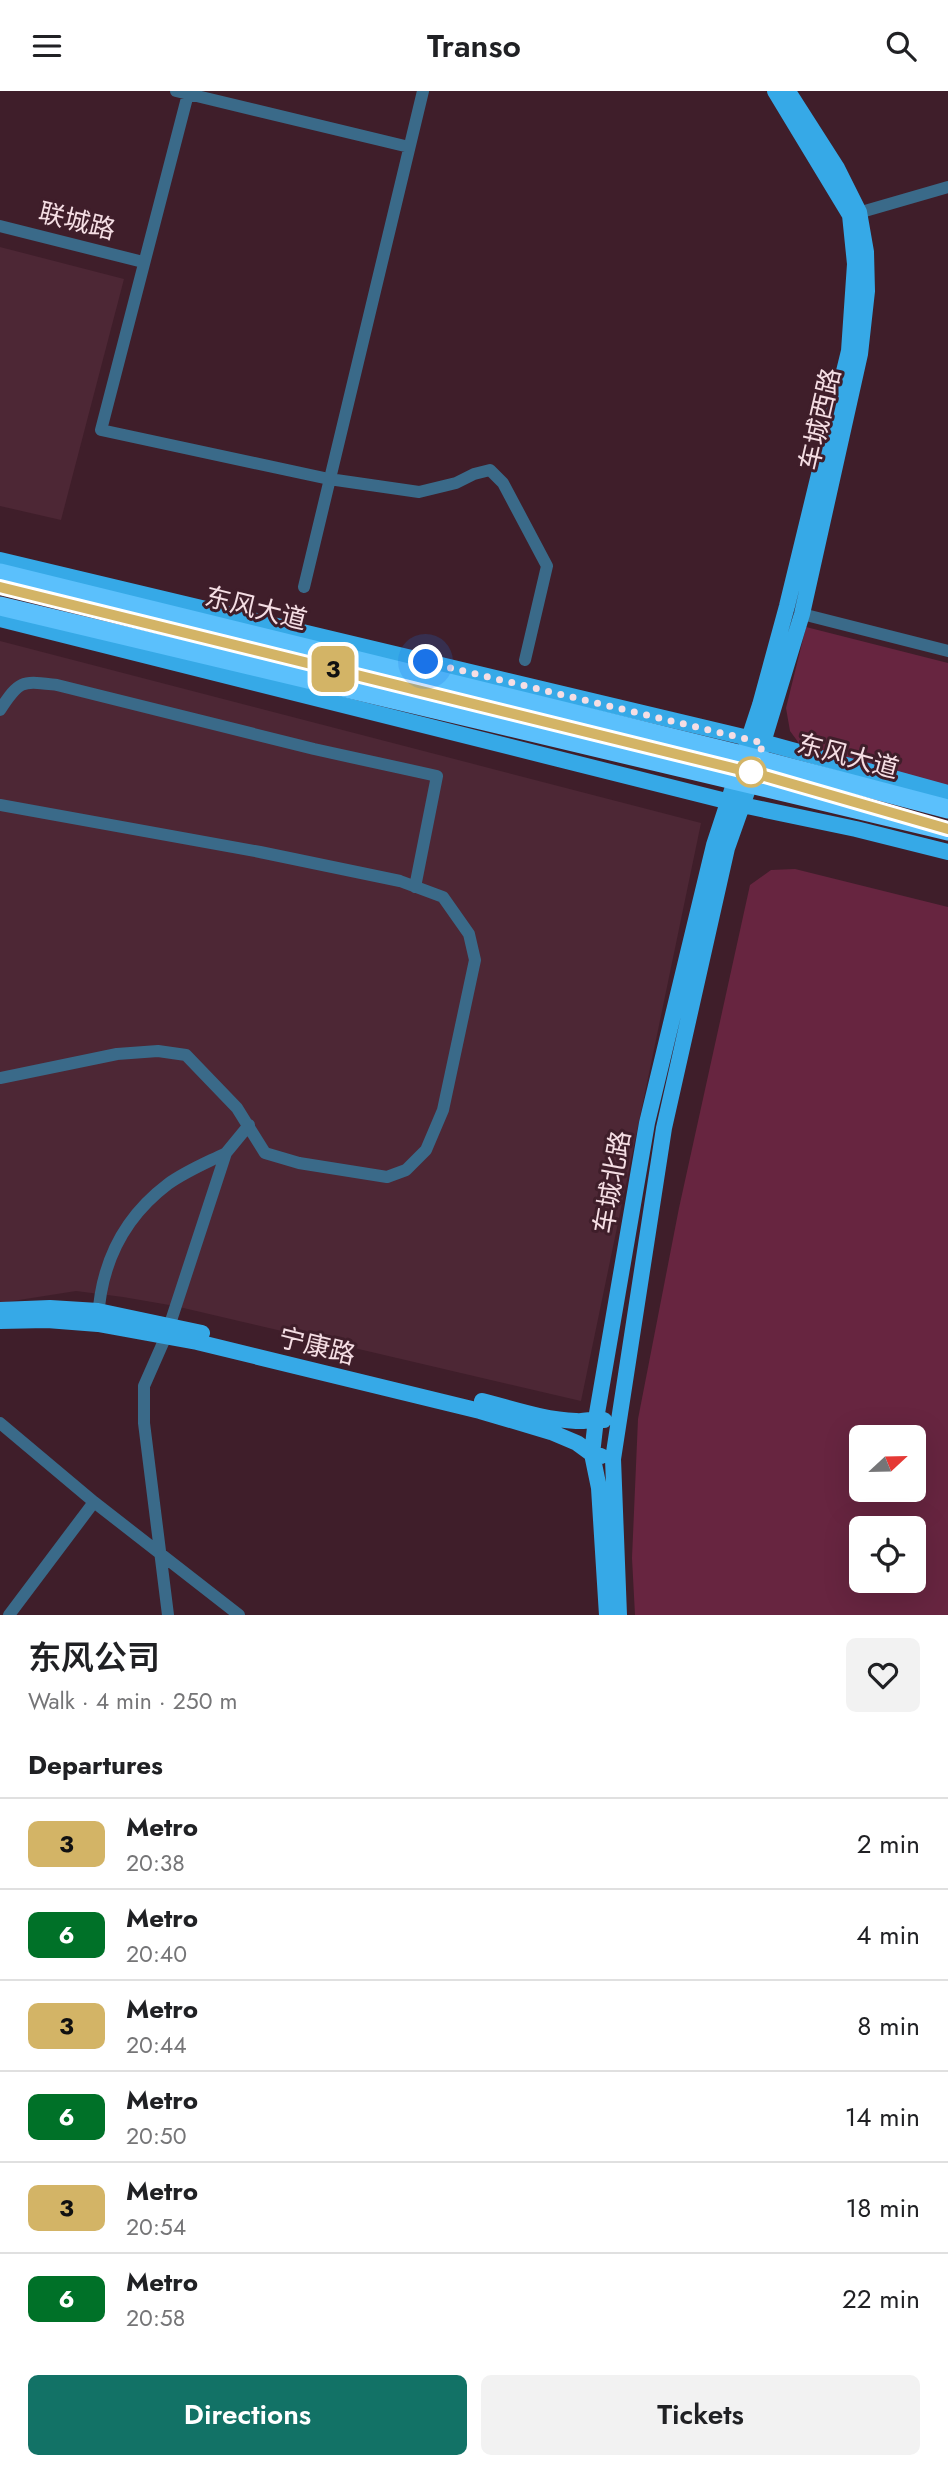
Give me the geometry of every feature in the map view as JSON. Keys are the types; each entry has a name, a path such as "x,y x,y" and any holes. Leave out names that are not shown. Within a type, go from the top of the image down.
{"highway":[{"name":"东风大道","path":"0,573 738,754 948,809"},
{"name":"东风大道","path":"0,606 948,831"}],"main road":[{"name":"车城西路","path":"756,740 849,351 855,264 855,213 775,91"},
{"name":"车城西路","path":"747,767 802,614 860,354 867,291 866,252 855,213 837,168 788,91"},
{"path":"0,560 756,740 948,793"},
{"path":"0,619 735,803 948,852"},
{"name":"车城北路","path":"607,1615 598,1488 592,1454 596,1419 647,1123 714,845 735,803 747,767"},
{"name":"车城北路","path":"620,1615 613,1459 617,1423 664,1128 735,803"},
{"path":"0,1310 50,1308 98,1317"},
{"name":"宁康路","path":"0,1321 98,1317 168,1330 551,1431 577,1443 592,1454 613,1459"},
{"path":"168,1330 552,1417 578,1422 596,1419 617,1423"}],"street":[{"path":"304,587 423,91"},
{"path":"409,147 182,93 101,430 329,479 419,492 456,483 490,470 503,483 547,566 525,660"},
{"path":"855,213 948,187"},
{"name":"联城路","path":"0,226 143,262"},
{"path":"802,614 948,651"},
{"path":"0,710 14,689 27,681 57,685 314,749 437,776 415,887"},
{"path":"0,805 260,852 400,881 443,897 469,934 475,960 443,1110 426,1150 406,1170 387,1177 360,1174 265,1153 237,1108 186,1055 158,1051 117,1054 0,1078"},
{"path":"168,1615 144,1423 144,1385 168,1330 226,1153 249,1125"},
{"path":"98,1317 113,1247 124,1229 141,1208 167,1184 198,1165 226,1153"},
{"path":"0,1423 94,1502 239,1615"},
{"path":"9,1615 94,1502"}],"shaded area":[{"path":"0,247 124,279 61,520 0,506"},
{"path":"806,627 948,663 948,793 804,750 790,731 786,708"},
{"path":"0,641 701,823 581,1401 175,1306 123,1297 76,1291 0,1303"},
{"path":"795,869 948,907 948,1615 635,1615 632,1558 638,1419 679,1208 750,885 771,870"}],"metro line":[{"name":"3","path":"0,587 761,775 948,829"}],"route":[{"path":"426,662 763,743 755,769 751,772"}]}
